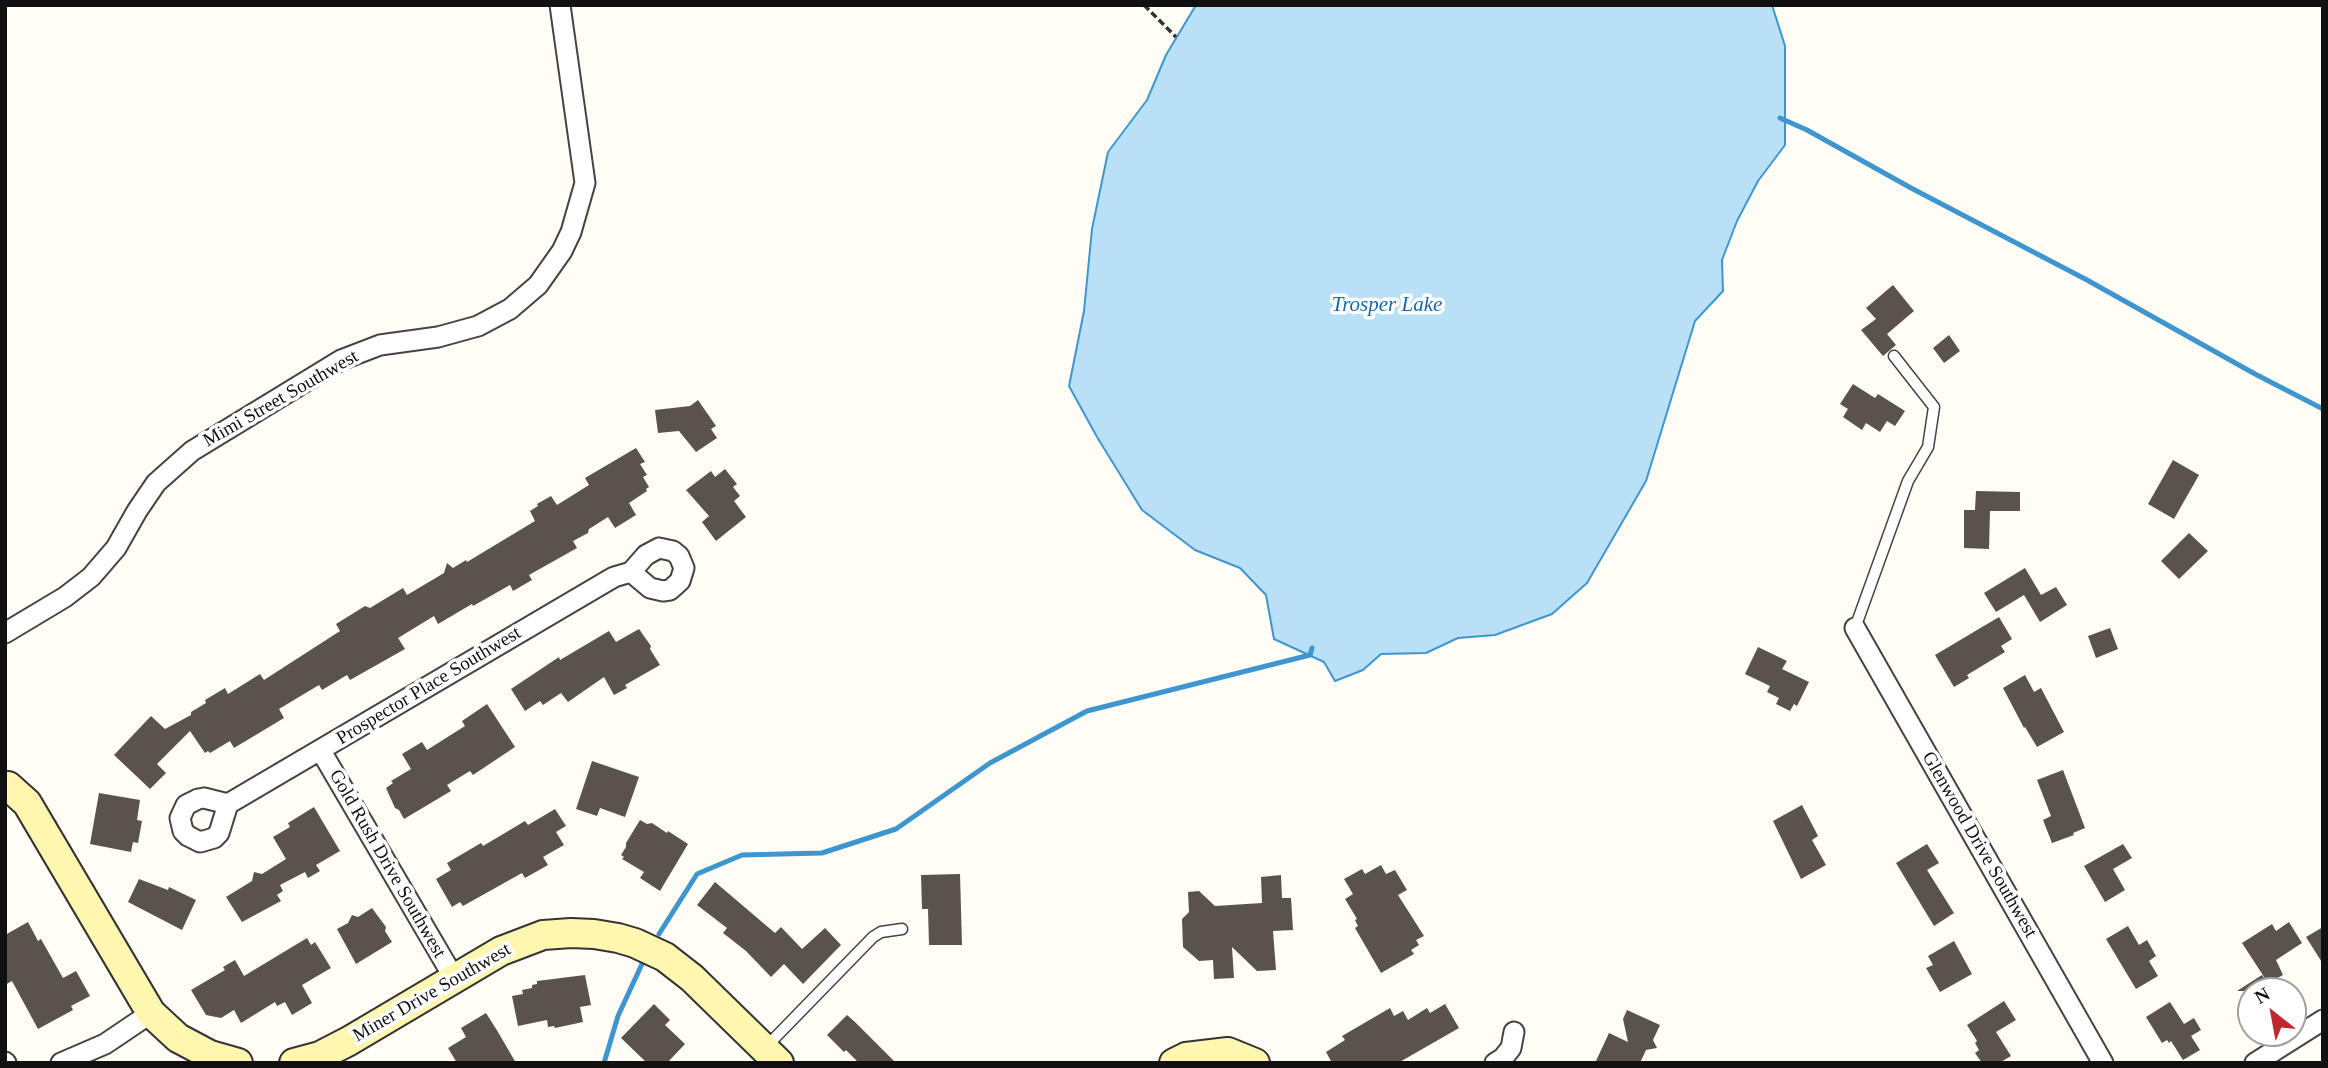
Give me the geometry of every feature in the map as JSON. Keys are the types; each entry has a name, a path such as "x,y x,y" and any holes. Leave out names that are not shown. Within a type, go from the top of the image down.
{"street":[{"name":"Mimi Street Southwest","path":"5,633 65,597 91,577 116,548 156,483 192,451 341,360 380,345 438,337 478,326 510,309 538,285 551,269 571,232 584,183 560,5"},
{"name":"Prospector Place Southwest","path":"228,804 614,577 631,572"},
{"name":"Glenwood Drive Southwest","path":"1854,628 2103,1063"},
{"name":"Gold Rush Drive Southwest","path":"321,751 454,978"},
{"path":"6,785 27,803 151,1013 178,1038 210,1055 238,1063"},
{"name":"Miner Drive Southwest","path":"294,1063 320,1056 349,1041 501,951 543,935 594,934 618,938 650,949 672,962 692,978 771,1056"},
{"path":"61,1063 105,1044 151,1013"},
{"path":"2255,1063 2323,1020"},
{"path":"1495,1063 1511,1048 1514,1032"},
{"path":"1174,1063 1186,1057 1228,1052 1255,1063"}],"lane":[{"path":"1854,628 1908,481 1928,447 1934,407 1894,356"},
{"path":"771,1056 873,937 881,932 902,929"}],"path":[{"path":"1144,5 1177,37"}],"water":[{"name":"Trosper Lake","path":"1196,5 1772,5 1785,46 1785,145 1758,181 1737,221 1722,260 1723,291 1695,321 1646,481 1587,583 1552,614 1495,635 1458,638 1426,653 1381,654 1363,670 1335,681 1324,662 1274,639 1266,595 1240,568 1195,550 1142,510 1097,437 1069,386 1084,311 1092,229 1108,152 1147,100 1166,55"}],"building":[{"path":"1893,285 1914,311 1887,334 1896,345 1883,356 1861,330 1876,319 1866,308"},
{"path":"1949,335 1960,351 1944,363 1933,348"},
{"path":"1853,384 1875,398 1878,394 1905,411 1895,426 1887,421 1880,432 1866,423 1862,430 1843,417 1848,409 1840,404"},
{"path":"698,400 716,426 711,429 717,438 696,452 679,431 658,433 655,410 690,406"},
{"path":"636,448 645,462 640,464 647,475 643,477 649,487 629,503 636,515 615,528 608,517 573,541 577,548 529,575 532,580 513,591 510,585 438,624 434,616 398,638 405,649 350,680 347,675 322,690 319,685 279,709 284,718 234,748 230,741 210,753 205,753 190,731 157,764 166,773 150,789 114,755 151,716 165,729 191,715 191,712 206,703 205,700 225,688 228,694 260,674 264,680 340,631 336,624 365,606 370,608 403,588 407,595 444,573 447,563 453,568 466,560 467,562 535,521 530,511 538,506 537,504 551,496 557,505 589,485 585,478"},
{"path":"2173,460 2199,475 2174,519 2148,504"},
{"path":"725,469 737,484 733,487 740,496 734,501 746,517 716,541 702,522 709,516 686,490 711,471 715,477"},
{"path":"1976,491 2020,492 2020,511 1990,511 1989,549 1964,548 1964,510 1975,510"},
{"path":"2189,533 2208,551 2179,579 2161,561"},
{"path":"2025,568 2041,595 2056,587 2067,605 2040,622 2024,595 1996,612 1984,593"},
{"path":"1999,617 2012,639 2001,646 2005,652 1967,675 1969,678 1954,687 1935,655"},
{"path":"2110,628 2118,649 2096,658 2088,636"},
{"path":"639,629 660,665 625,685 627,688 614,695 604,677 568,702 561,693 543,705 540,701 525,711 511,689 559,657 560,660 609,631 616,642"},
{"path":"1758,647 1787,661 1782,669 1809,682 1797,706 1794,704 1790,711 1776,704 1779,698 1767,692 1770,686 1745,674"},
{"path":"2025,675 2034,692 2041,688 2064,732 2037,747 2003,688"},
{"path":"487,704 515,747 473,775 470,771 447,785 451,791 404,819 395,808 386,788 393,783 391,781 411,769 402,754 422,742 427,750 465,726 462,721"},
{"path":"592,761 639,777 625,817 600,808 597,816 576,809"},
{"path":"2063,770 2085,828 2052,843 2043,820 2051,816 2037,780"},
{"path":"99,793 140,800 137,820 142,821 138,843 133,842 131,852 90,844"},
{"path":"1802,805 1818,836 1812,840 1826,865 1801,879 1773,821"},
{"path":"314,807 340,851 316,865 320,871 308,878 305,872 280,885 283,891 277,895 281,901 242,922 226,897 252,881 254,872 262,874 286,859 273,837 290,827 288,823"},
{"path":"555,809 566,826 556,832 564,845 543,857 548,865 525,878 522,873 463,906 460,902 452,907 436,879 451,870 447,863 525,821 528,825"},
{"path":"640,820 647,824 652,823 667,833 668,831 688,844 660,891 640,878 644,872 622,859 626,843"},
{"path":"1927,844 1939,863 1927,870 1954,913 1934,926 1896,863"},
{"path":"2123,844 2132,858 2113,869 2125,890 2105,902 2084,866"},
{"path":"1381,865 1386,874 1395,870 1407,890 1398,895 1424,936 1416,940 1419,945 1411,950 1414,954 1381,973 1355,928 1358,926 1355,920 1357,919 1345,899 1353,894 1344,879 1362,869 1365,874"},
{"path":"960,874 962,945 929,945 928,909 922,909 921,875"},
{"path":"1281,875 1282,898 1291,898 1293,930 1273,931 1276,970 1257,971 1232,947 1234,978 1214,979 1213,960 1199,961 1183,947 1182,919 1189,912 1188,892 1199,891 1215,906 1262,903 1261,877"},
{"path":"139,879 168,890 169,887 196,900 182,930 128,902"},
{"path":"715,882 775,933 781,927 802,949 825,928 841,945 803,984 784,964 771,977 746,951 723,933 727,928 697,905"},
{"path":"372,908 386,927 385,931 392,942 356,964 337,929 348,923 352,915 358,917"},
{"path":"28,922 63,978 76,971 90,996 71,1006 73,1010 38,1029 12,981 5,985 5,935"},
{"path":"2289,922 2302,943 2276,960 2283,975 2264,977 2242,943 2272,924 2276,931"},
{"path":"2128,926 2139,945 2147,940 2156,956 2149,961 2158,976 2136,989 2106,939"},
{"path":"2323,927 2323,964 2306,937"},
{"path":"307,938 311,945 315,942 331,968 302,985 312,1003 292,1015 285,1002 277,1006 275,1002 241,1023 234,1010 221,1018 206,1015 191,990 225,970 223,967 235,960 244,976"},
{"path":"1954,941 1972,974 1940,992 1926,968 1933,965 1928,956"},
{"path":"585,975 591,1005 580,1007 583,1022 555,1028 548,1027 547,1020 518,1026 512,996 523,994 522,990 532,988 537,981"},
{"path":"2004,1001 2016,1020 1996,1032 2011,1056 1999,1063 1982,1063 1975,1053 1979,1050 1975,1043 1977,1041 1967,1025"},
{"path":"2170,1002 2184,1024 2194,1018 2201,1030 2191,1036 2200,1050 2183,1060 2171,1041 2162,1043 2146,1017"},
{"path":"654,1004 670,1020 665,1025 685,1044 667,1063 647,1063 621,1038"},
{"path":"1445,1004 1459,1028 1398,1063 1332,1063 1326,1052 1345,1040 1342,1036 1390,1008 1394,1016 1403,1011 1408,1020 1427,1008 1430,1013"},
{"path":"1627,1010 1660,1025 1653,1040 1657,1048 1646,1050 1640,1063 1595,1063 1609,1033 1628,1042 1623,1019"},
{"path":"486,1013 516,1063 457,1063 448,1048 466,1037 461,1028"},
{"path":"847,1015 896,1063 859,1063 846,1050 844,1052 827,1035"}],"waterway":[{"path":"1780,118 2087,280 2323,409"},
{"path":"659,934 697,874 742,855 822,853 896,829 990,763 1087,711 1310,655 1312,648"},
{"path":"604,1063 618,1016 642,964"}]}
